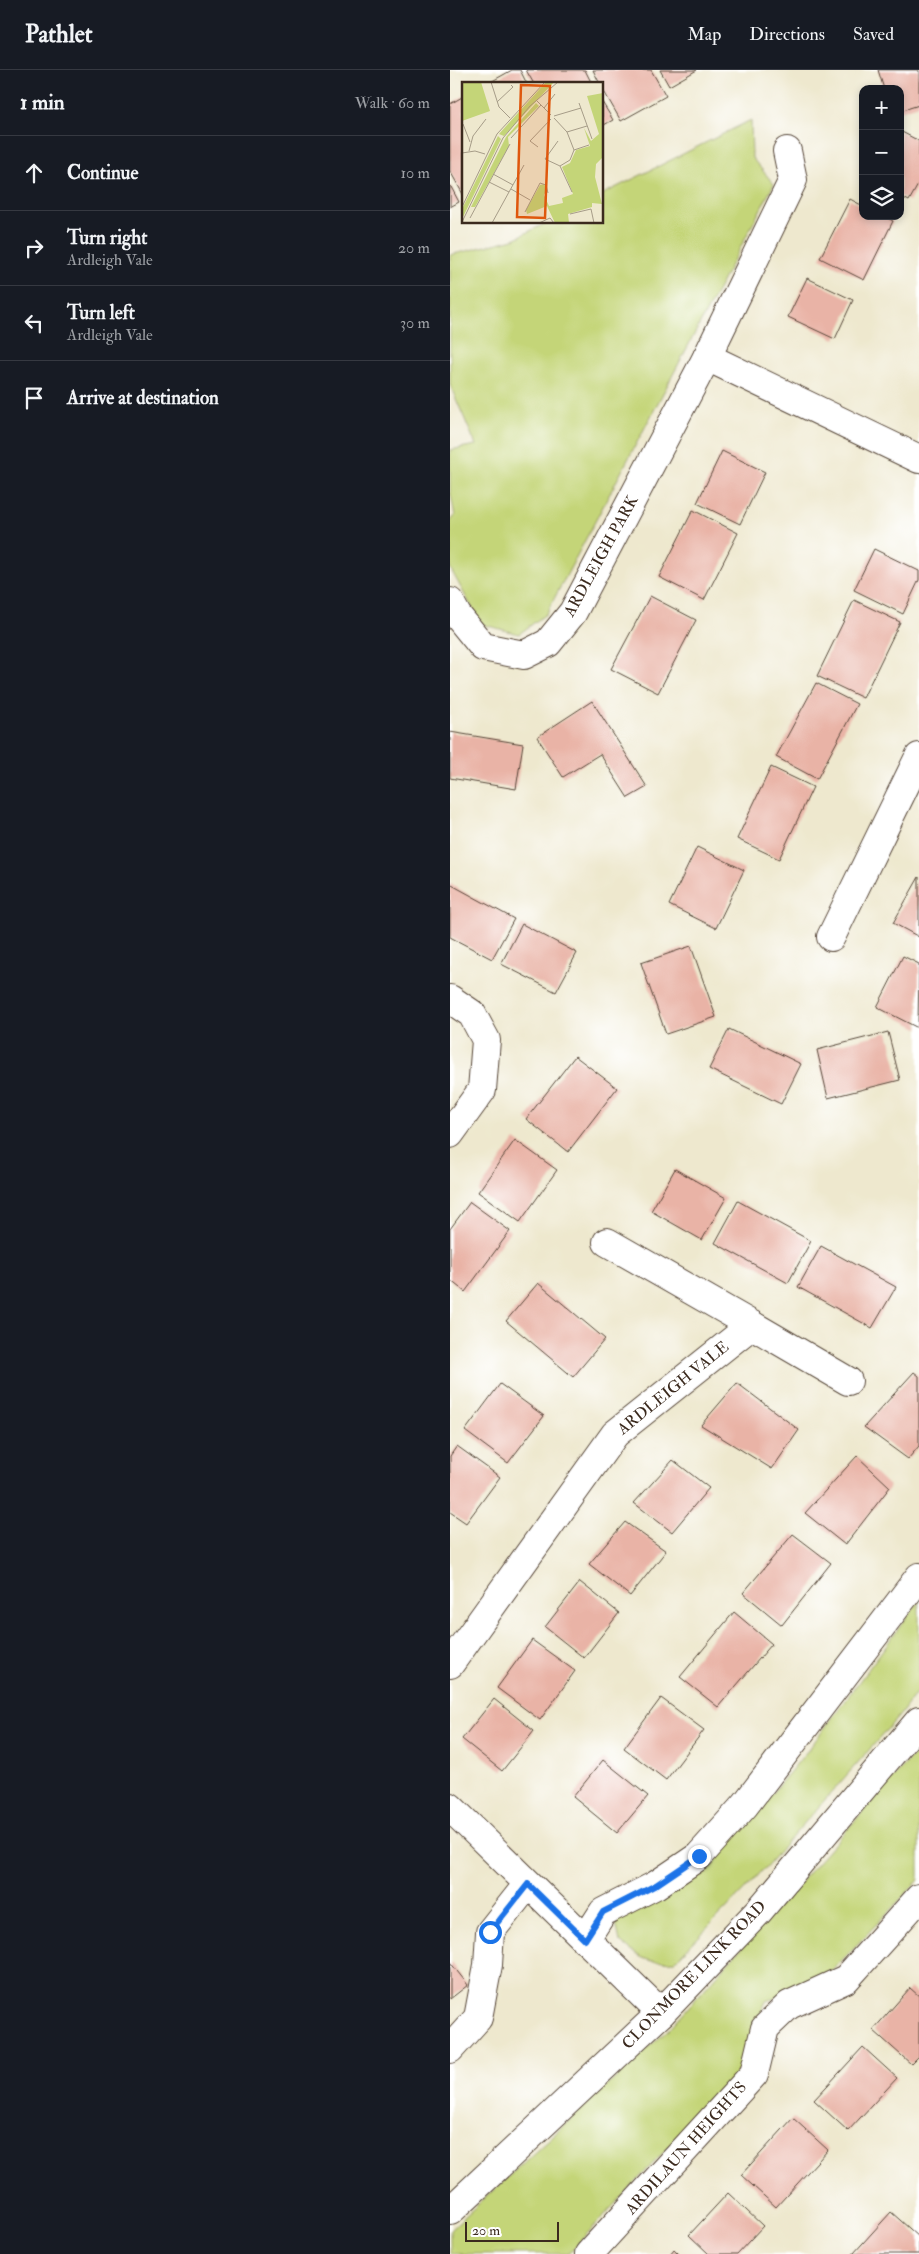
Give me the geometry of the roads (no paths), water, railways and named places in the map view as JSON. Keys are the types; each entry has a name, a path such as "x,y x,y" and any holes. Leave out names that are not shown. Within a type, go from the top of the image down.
{"street":[{"name":"ARDLEIGH PARK","path":"450,602 457,615 483,647 524,655 548,643 573,612 707,357 793,180 787,152"},
{"path":"707,357 919,459"},
{"path":"831,937 919,757"},
{"path":"450,1000 472,1014 486,1040 482,1090 450,1134"},
{"path":"607,1242 848,1381"},
{"name":"ARDLEIGH VALE","path":"450,1664 615,1434 752,1325"},
{"path":"585,1940 603,1912 656,1885 699,1856 745,1805 919,1577"},
{"name":"CLONMORE LINK ROAD","path":"450,2210 661,2013 758,1912 919,1721"},
{"path":"450,1807 661,2013"},
{"path":"450,2049 478,2018 488,1965 490,1932 528,1884"},
{"name":"ARDILAUN HEIGHTS","path":"589,2254 754,2074 765,2028 789,2006 846,1979 919,1898"}]}
